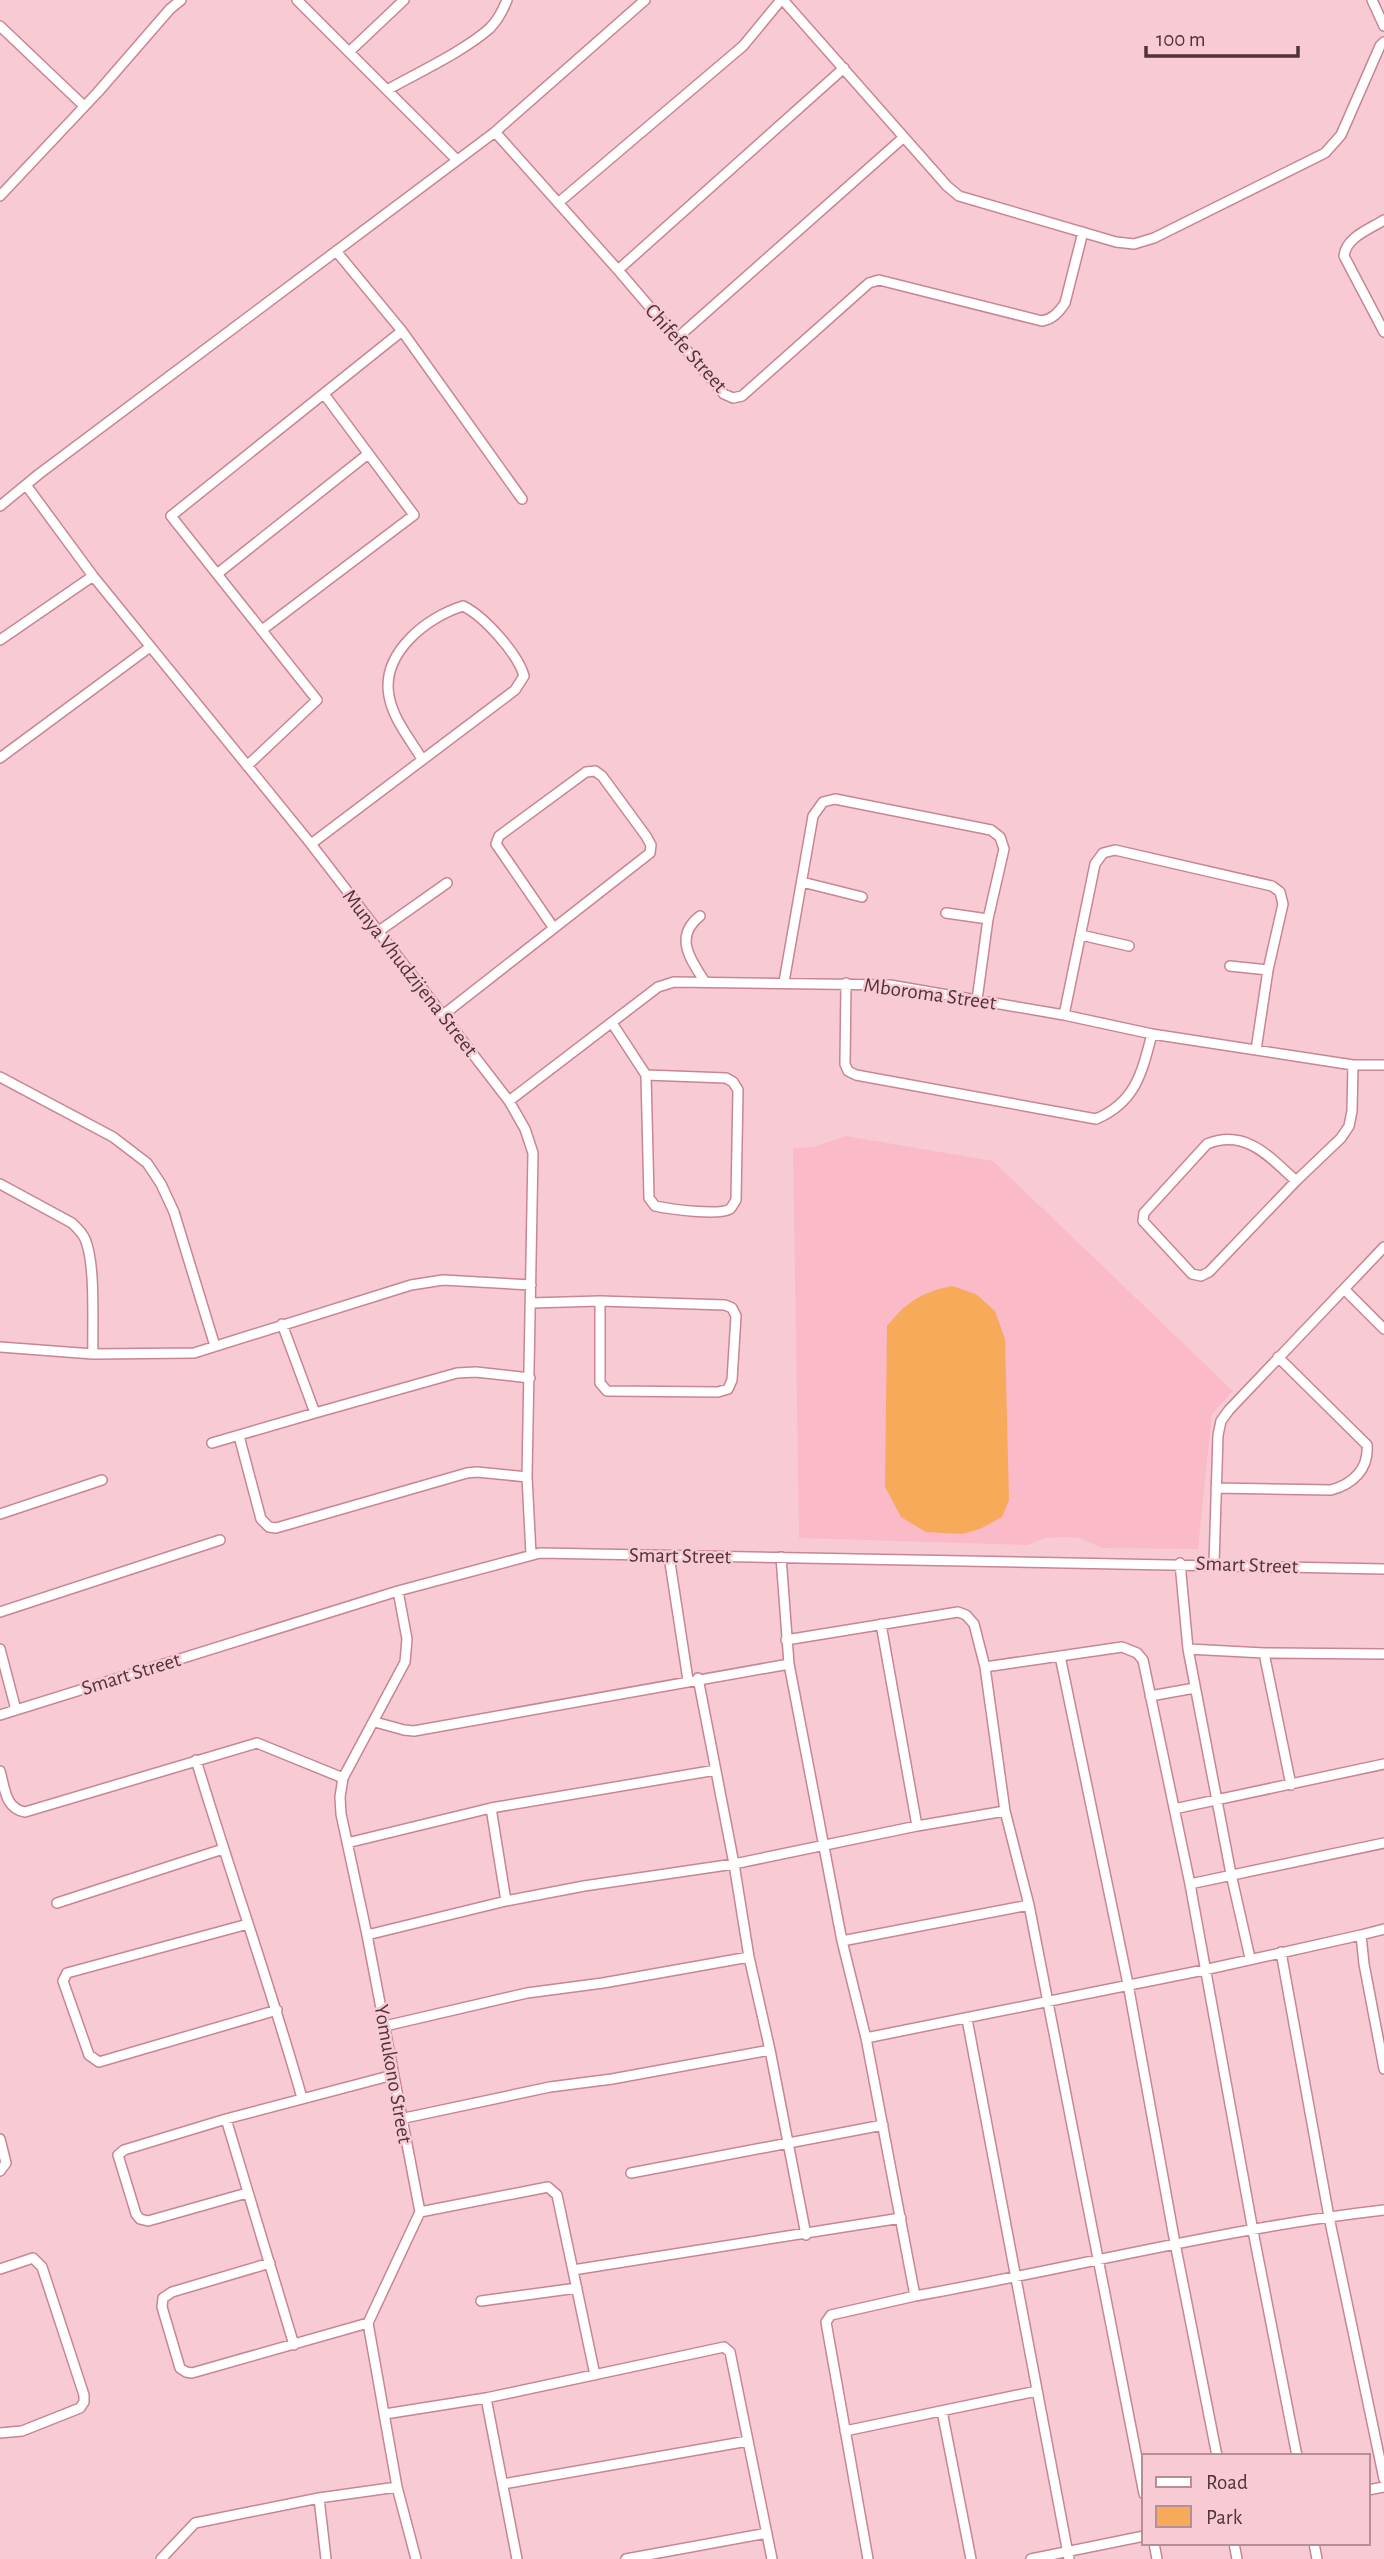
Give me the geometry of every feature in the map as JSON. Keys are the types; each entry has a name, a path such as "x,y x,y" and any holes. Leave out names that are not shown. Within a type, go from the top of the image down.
{"street":[{"path":"0,196 181,0"},
{"path":"298,0 457,160"},
{"path":"349,52 404,0"},
{"path":"387,90 476,39 492,27 507,0"},
{"path":"0,506 495,132 645,0"},
{"path":"558,203 743,46 782,0 947,186 959,196 1116,242 1134,244 1154,238 1325,153 1341,135 1384,42"},
{"path":"1372,0 1384,26"},
{"path":"0,26 83,105"},
{"path":"618,270 844,68"},
{"name":"Chifefe Street","path":"495,132 724,394 733,398 742,396 869,284 878,280 1042,321 1050,320 1065,303 1083,232"},
{"path":"676,339 904,137"},
{"path":"1384,220 1351,240 1345,248 1344,256 1380,316 1384,332"},
{"path":"336,251 402,331 522,499"},
{"path":"247,766 317,700 171,516 402,331"},
{"path":"261,630 414,515 324,394"},
{"path":"217,574 368,454"},
{"name":"Munya Vhudzijena Street","path":"26,485 93,576 312,844 509,1101 525,1129 533,1153 527,1477 531,1554"},
{"path":"0,640 93,576"},
{"path":"312,844 515,690 524,676 521,664 477,613 463,606 445,612 421,628 398,652 391,672 388,694 395,716 422,758"},
{"path":"0,758 150,647"},
{"path":"443,1015 650,853 651,845 646,836 602,776 595,771 586,772 499,836 496,844 553,927"},
{"path":"784,982 813,816 823,802 835,799 991,830 1000,837 1004,849 988,919 977,1000"},
{"path":"1064,1015 1094,864 1103,853 1115,850 1272,886 1280,892 1283,904 1268,970 1256,1050"},
{"path":"802,882 862,897"},
{"path":"379,932 447,883"},
{"path":"946,913 988,919"},
{"path":"700,916 689,924 685,939 690,958 705,982"},
{"path":"1081,935 1129,946"},
{"path":"1230,966 1268,970"},
{"name":"Mboroma Street","path":"509,1101 658,987 674,982 890,985 1064,1015 1152,1034 1353,1065 1384,1065"},
{"path":"846,983 845,1064 848,1071 856,1075 1096,1119 1106,1114 1135,1088 1152,1034"},
{"path":"612,1023 646,1075 649,1198 655,1206 665,1208 722,1212 731,1208 736,1200 738,1104 738,1090 733,1082 726,1078 646,1075"},
{"path":"1296,1181 1258,1147 1220,1138 1207,1143 1144,1213 1143,1221 1192,1274 1201,1276 1209,1272 1341,1138 1349,1126 1353,1065"},
{"path":"0,1077 113,1136 147,1163 161,1184 174,1212 215,1346"},
{"path":"0,1185 72,1223 86,1241 92,1278 93,1354"},
{"path":"1214,1564 1221,1421 1278,1357 1384,1247"},
{"path":"0,1347 93,1354 205,1352 215,1346 282,1324 422,1283 443,1280 531,1284"},
{"path":"1344,1289 1384,1329"},
{"path":"531,1303 600,1301 725,1305 732,1308 736,1316 732,1381 728,1389 718,1392 607,1391 600,1383 600,1301"},
{"path":"282,1324 315,1413"},
{"path":"1216,1488 1331,1490 1346,1486 1360,1472 1368,1458 1367,1445 1278,1357"},
{"path":"212,1443 457,1373 476,1372 530,1378"},
{"path":"239,1436 261,1519 269,1527 276,1528 467,1473 527,1477"},
{"path":"0,1514 102,1480"},
{"path":"0,1612 220,1540"},
{"name":"Smart Street","path":"0,1715 398,1591 531,1554 1180,1563 1384,1569"},
{"path":"669,1556 688,1680"},
{"path":"780,1557 789,1664 842,1941 866,2038 915,2296"},
{"path":"1180,1563 1188,1649 1230,1874 1250,1958"},
{"name":"Yomukono Street","path":"398,1591 407,1639 405,1662 343,1778 340,1797 341,1814 420,2212"},
{"path":"786,1640 958,1612 966,1615 974,1624 985,1667 1005,1811 1029,1905 1142,2484"},
{"path":"881,1624 917,1826"},
{"path":"985,1667 1122,1647 1132,1650 1143,1660 1190,1884 1252,2231 1297,2454"},
{"path":"0,1649 16,1710"},
{"path":"1188,1649 1384,1654"},
{"path":"1264,1653 1291,1785"},
{"path":"1060,1656 1128,1984 1217,2454"},
{"path":"375,1722 414,1731 698,1678 789,1664"},
{"path":"698,1678 749,1956 806,2235"},
{"path":"1150,1696 1195,1688"},
{"path":"0,1771 10,1806 16,1811 26,1812 257,1743 343,1778"},
{"path":"196,1760 277,2010 302,2098"},
{"path":"1174,1809 1384,1764"},
{"path":"347,1843 491,1808 716,1770"},
{"path":"491,1808 506,1901"},
{"path":"367,1935 506,1901 584,1886 734,1864 917,1826 1005,1811"},
{"path":"1190,1884 1384,1843"},
{"path":"57,1903 223,1849"},
{"path":"842,1941 1029,1905"},
{"path":"248,1924 67,1973 63,1981 89,2055 99,2062 277,2010"},
{"path":"866,2038 1204,1970 1384,1929"},
{"path":"1360,1935 1384,2069"},
{"path":"1281,1952 1329,2217 1384,2479"},
{"path":"385,2025 527,1993 603,1983 749,1956"},
{"path":"967,2019 1068,2555"},
{"path":"401,2119 550,2087 612,2079 770,2050"},
{"path":"247,2193 148,2221 140,2219 136,2214 118,2155 124,2150 226,2119 393,2075"},
{"path":"226,2119 294,2345"},
{"path":"631,2173 883,2125"},
{"path":"0,2139 6,2163 0,2171"},
{"path":"416,2559 397,2487 368,2323 420,2212 548,2187 557,2195 595,2375"},
{"path":"868,2559 826,2322 831,2315 1175,2244 1384,2210"},
{"path":"573,2270 901,2218"},
{"path":"0,2269 33,2258 42,2267 84,2402 80,2408 22,2431 0,2433"},
{"path":"270,2263 172,2292 163,2298 162,2307 180,2368 192,2373 368,2323"},
{"path":"481,2301 577,2288"},
{"path":"385,2414 486,2398 724,2347 730,2352 772,2559"},
{"path":"845,2431 1037,2391"},
{"path":"486,2398 517,2559"},
{"path":"942,2411 971,2559"},
{"path":"503,2484 748,2441"},
{"path":"161,2559 195,2523 319,2498 397,2487"},
{"path":"319,2498 326,2559"},
{"path":"626,2559 767,2533"},
{"path":"1031,2559 1068,2555 1142,2536"}],"shaded area":[{"path":"846,1136 993,1161 1233,1391 1212,1414 1198,1549 1102,1548 1080,1538 1064,1537 1045,1538 1028,1545 799,1538 793,1148 813,1147"}],"green space":[{"path":"952,1286 976,1294 995,1311 1005,1339 1009,1500 1002,1517 980,1529 962,1534 926,1532 901,1517 885,1487 887,1326 915,1299"}]}
